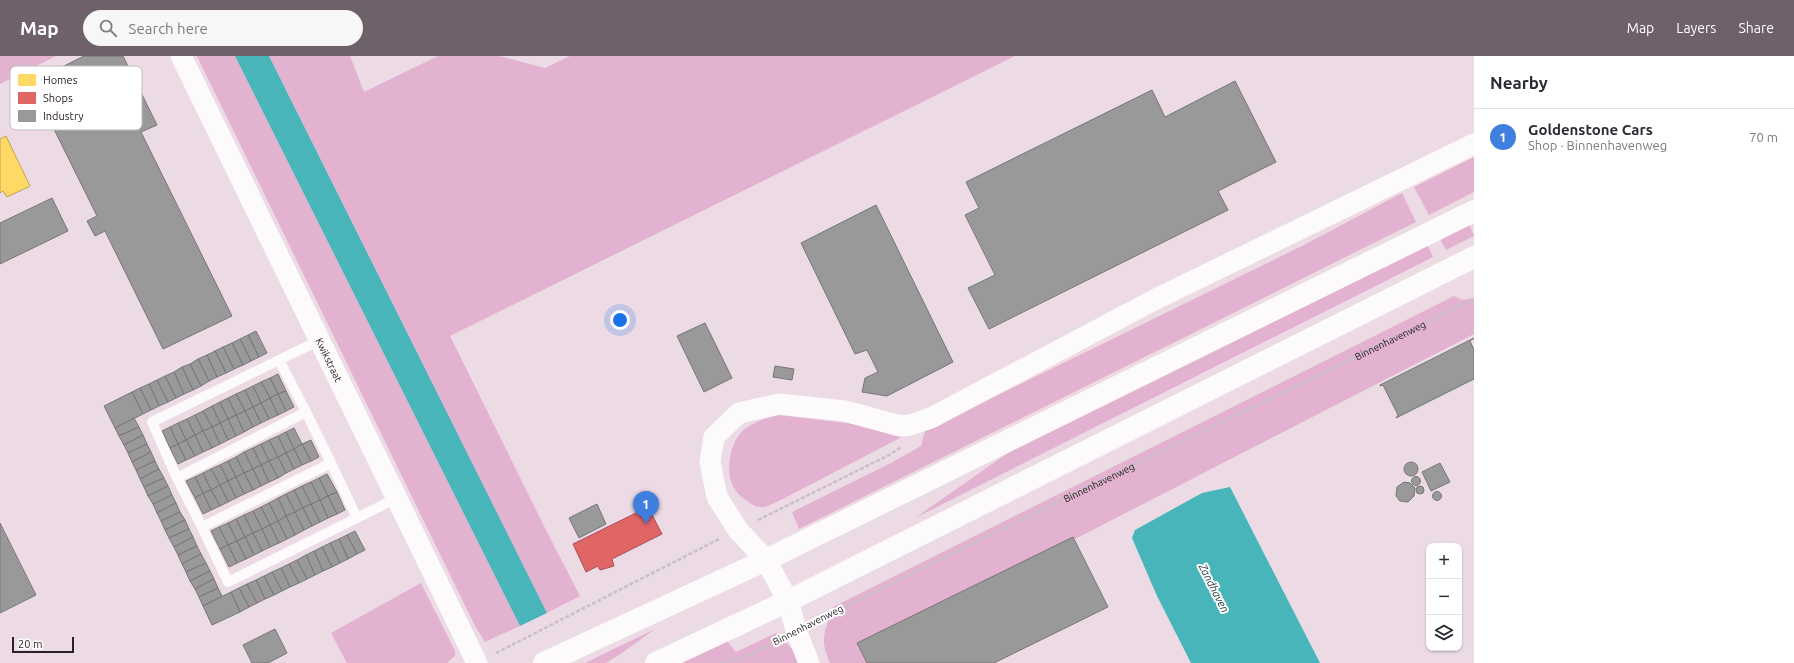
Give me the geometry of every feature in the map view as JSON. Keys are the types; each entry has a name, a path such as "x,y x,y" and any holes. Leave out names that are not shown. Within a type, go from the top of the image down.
{"main road":[{"path":"544,663 766,560 1474,211"},
{"path":"656,663 788,601 1474,258"}],"street":[{"name":"Kwikstraat","path":"181,56 477,663"},
{"path":"809,663 796,630 788,601 766,560 738,530 717,497 710,462 714,436 740,412 779,404 845,411 900,426 910,425 932,418 1154,300 1474,144"}],"lane":[{"path":"320,340 152,422 177,478 228,582 397,498"},
{"path":"279,360 331,463 356,518"},
{"path":"177,478 306,412"},
{"path":"202,527 331,463"}],"path":[{"name":"Binnenhavenweg","path":"722,663 750,655 796,630 1474,299"},
{"path":"477,663 889,455 904,446 910,425"}],"shaded area":[{"path":"0,56 56,56 36,66 10,66 10,79 0,84"},
{"path":"197,56 235,56 520,626 485,642 475,626"},
{"path":"269,56 350,56 364,92 438,56 499,56 545,68 570,56 1015,56 450,336 580,596 547,613"},
{"path":"1474,157 1474,192 1429,215 1414,187"},
{"path":"1402,193 1416,222 799,529 792,512 891,463 921,446 925,431 1304,245"},
{"path":"1468,221 1474,236 1446,250 1438,235"},
{"path":"1426,242 1433,257 915,518 1019,445"},
{"path":"1454,296 1462,300 1474,298 1474,334 1079,537 861,645 869,663 830,663 825,648 824,635 833,607"},
{"path":"779,415 904,430 900,438 781,500 766,507 757,506 743,498 734,488 729,474 732,448 740,434 749,426"},
{"path":"421,583 455,651 455,656 447,663 347,663 331,633"},
{"path":"655,629 606,663 585,663"},
{"path":"776,633 793,650 800,663 678,663 726,640 736,652"}],"water":[{"path":"235,56 269,56 547,613 520,626"},
{"name":"Zandhaven","path":"1230,487 1320,663 1191,663 1157,596 1132,538 1135,530 1202,493"}],"building: Homes":[{"path":"6,136 30,186 7,197 3,191 0,193 0,139"}],"building: Shops":[{"path":"648,507 662,534 612,559 614,566 600,570 598,566 586,572 573,544"}],"building: Industry":[{"path":"84,56 123,56 128,66 64,66"},
{"path":"1235,81 1276,162 1218,191 1228,210 989,329 968,288 995,275 965,215 979,208 966,182 1152,90 1165,117"},
{"path":"142,95 157,125 141,132 232,316 163,349 105,231 95,236 87,221 97,216 54,130 142,130"},
{"path":"52,198 68,231 0,264 0,223"},
{"path":"876,205 953,362 887,396 862,392 865,378 878,372 867,350 855,354 801,243"},
{"path":"705,323 732,378 704,392 677,336"},
{"path":"256,331 267,353 259,357 248,335"},
{"path":"248,335 259,357 251,361 240,339"},
{"path":"1474,338 1470,341 1474,350 1474,379 1396,418 1398,415 1383,385 1380,385"},
{"path":"240,339 251,361 243,365 232,343"},
{"path":"232,343 243,365 234,369 223,347"},
{"path":"223,347 234,369 226,373 215,351"},
{"path":"215,351 226,373 217,377 207,355"},
{"path":"207,355 217,377 209,381 198,359"},
{"path":"198,359 209,381 201,386 190,364"},
{"path":"190,364 201,386 193,390 182,367"},
{"path":"775,366 794,369 792,380 773,377"},
{"path":"182,367 193,390 184,394 174,372"},
{"path":"174,372 184,394 176,398 165,376"},
{"path":"278,374 286,391 278,394 270,378"},
{"path":"165,376 176,398 168,402 157,380"},
{"path":"270,378 278,394 270,398 261,382"},
{"path":"157,380 168,402 159,406 149,384"},
{"path":"261,382 270,398 261,403 253,386"},
{"path":"149,384 159,406 151,410 140,388"},
{"path":"253,386 261,403 253,407 245,390"},
{"path":"140,388 151,410 143,414 132,392"},
{"path":"245,390 253,407 245,411 236,394"},
{"path":"286,391 294,407 286,411 278,394"},
{"path":"132,392 143,414 115,428 104,406"},
{"path":"236,394 245,411 236,415 228,398"},
{"path":"278,394 286,411 278,415 270,398"},
{"path":"228,398 236,415 228,419 220,402"},
{"path":"270,398 278,415 269,419 261,403"},
{"path":"220,402 228,419 220,423 212,406"},
{"path":"261,403 269,419 261,423 253,407"},
{"path":"212,406 220,423 212,427 203,411"},
{"path":"253,407 261,423 253,427 245,411"},
{"path":"203,411 212,427 203,431 195,415"},
{"path":"245,411 253,427 244,432 236,415"},
{"path":"195,415 203,431 195,435 187,419"},
{"path":"236,415 244,432 236,436 228,419"},
{"path":"134,418 139,427 119,436 115,428"},
{"path":"187,419 195,435 186,440 178,423"},
{"path":"228,419 236,436 228,440 220,423"},
{"path":"178,423 186,440 178,444 170,427"},
{"path":"220,423 228,440 220,444 212,427"},
{"path":"139,427 143,435 124,445 119,436"},
{"path":"170,427 178,444 170,448 162,431"},
{"path":"212,427 220,444 212,448 203,431"},
{"path":"294,428 302,444 294,449 286,432"},
{"path":"203,431 212,448 203,452 195,435"},
{"path":"286,432 294,449 286,453 278,436"},
{"path":"143,435 147,444 128,453 124,445"},
{"path":"195,435 203,452 195,456 186,440"},
{"path":"278,436 286,453 278,457 269,440"},
{"path":"186,440 195,456 186,460 178,444"},
{"path":"269,440 278,457 269,461 261,444"},
{"path":"311,440 319,457 311,461 302,444"},
{"path":"147,444 151,452 132,462 128,453"},
{"path":"178,444 186,460 178,464 170,448"},
{"path":"261,444 269,461 261,465 253,448"},
{"path":"302,444 311,461 302,465 294,449"},
{"path":"253,448 261,465 253,469 244,452"},
{"path":"294,449 302,465 294,469 286,453"},
{"path":"151,452 155,461 136,470 132,462"},
{"path":"244,452 253,469 244,473 236,457"},
{"path":"286,453 294,469 286,473 278,457"},
{"path":"236,457 244,473 236,477 228,461"},
{"path":"278,457 286,473 278,478 269,461"},
{"path":"155,461 159,469 140,479 136,470"},
{"path":"228,461 236,477 228,481 220,465"},
{"path":"269,461 278,478 269,482 261,465"},
{"path":"1411,462 1416,464 1418,469 1416,474 1411,476 1406,474 1404,469 1406,464"},
{"path":"1440,463 1450,482 1431,491 1422,472"},
{"path":"220,465 228,481 220,485 211,469"},
{"path":"261,465 269,482 261,486 253,469"},
{"path":"159,469 164,478 144,487 140,479"},
{"path":"211,469 220,485 211,490 203,473"},
{"path":"253,469 261,486 253,490 244,473"},
{"path":"203,473 211,490 203,493 195,477"},
{"path":"244,473 253,490 244,494 236,477"},
{"path":"327,474 337,492 328,496 319,478"},
{"path":"1416,476 1421,481 1416,486 1411,481"},
{"path":"195,477 203,493 195,498 186,481"},
{"path":"236,477 244,494 236,498 228,481"},
{"path":"164,478 168,486 148,496 144,487"},
{"path":"319,478 328,496 320,500 311,482"},
{"path":"228,481 236,498 228,502 220,485"},
{"path":"311,482 320,500 311,504 302,486"},
{"path":"1404,482 1410,483 1415,488 1414,496 1408,502 1400,501 1396,496 1397,487"},
{"path":"220,485 228,502 220,506 211,490"},
{"path":"168,486 172,495 153,504 148,496"},
{"path":"302,486 311,504 303,508 294,490"},
{"path":"1418,486 1422,486 1424,490 1422,494 1418,494 1416,492 1416,488"},
{"path":"211,490 220,506 211,510 203,493"},
{"path":"294,490 303,508 295,512 286,494"},
{"path":"1437,491 1442,496 1437,501 1432,496"},
{"path":"337,492 345,510 337,514 328,496"},
{"path":"203,493 211,510 203,514 195,498"},
{"path":"286,494 295,512 286,516 278,498"},
{"path":"172,495 176,503 157,513 153,504"},
{"path":"328,496 337,514 328,518 320,500"},
{"path":"278,498 286,516 278,521 269,503"},
{"path":"320,500 328,518 320,522 311,504"},
{"path":"176,503 180,512 161,521 157,513"},
{"path":"269,503 278,521 270,525 261,507"},
{"path":"311,504 320,522 312,526 303,508"},
{"path":"597,504 606,524 579,538 569,518"},
{"path":"261,507 270,525 262,529 253,511"},
{"path":"303,508 312,526 304,530 295,512"},
{"path":"253,511 262,529 253,533 244,515"},
{"path":"180,512 185,520 165,530 161,521"},
{"path":"295,512 304,530 295,535 286,516"},
{"path":"244,515 253,533 245,537 236,519"},
{"path":"286,516 295,535 287,539 278,521"},
{"path":"236,519 245,537 237,541 228,523"},
{"path":"185,520 189,529 169,538 165,530"},
{"path":"278,521 287,539 279,543 270,525"},
{"path":"0,523 36,595 0,613"},
{"path":"228,523 237,541 228,545 219,527"},
{"path":"270,525 279,543 270,547 262,529"},
{"path":"219,527 228,545 220,549 211,531"},
{"path":"189,529 193,537 174,547 169,538"},
{"path":"262,529 270,547 262,551 253,533"},
{"path":"355,531 365,550 357,554 347,535"},
{"path":"253,533 262,551 254,555 245,537"},
{"path":"347,535 357,554 348,559 339,539"},
{"path":"193,537 197,546 178,555 174,547"},
{"path":"245,537 254,555 246,559 237,541"},
{"path":"1073,537 1108,607 994,663 867,663 857,643"},
{"path":"339,539 348,559 340,563 330,543"},
{"path":"237,541 246,559 237,563 228,545"},
{"path":"330,543 340,563 332,567 322,547"},
{"path":"228,545 237,563 229,567 220,549"},
{"path":"197,546 201,554 182,564 178,555"},
{"path":"322,547 332,567 323,571 314,551"},
{"path":"314,551 323,571 315,575 306,555"},
{"path":"201,554 206,563 186,572 182,564"},
{"path":"306,555 315,575 307,579 297,560"},
{"path":"297,560 307,579 299,583 289,564"},
{"path":"206,563 210,571 190,581 186,572"},
{"path":"289,564 299,583 290,587 281,568"},
{"path":"281,568 290,587 282,591 272,572"},
{"path":"210,571 214,579 195,589 190,581"},
{"path":"272,572 282,591 274,595 264,576"},
{"path":"264,576 274,595 265,599 256,580"},
{"path":"214,579 218,588 199,597 195,589"},
{"path":"256,580 265,599 257,603 247,584"},
{"path":"247,584 257,603 249,607 239,588"},
{"path":"218,588 222,596 203,606 199,597"},
{"path":"239,588 249,607 240,612 231,592"},
{"path":"231,592 240,612 212,625 203,606"},
{"path":"275,629 287,653 268,663 252,663 243,645"}],"place":[{"name":"Goldenstone Cars","path":"646,524"}]}
